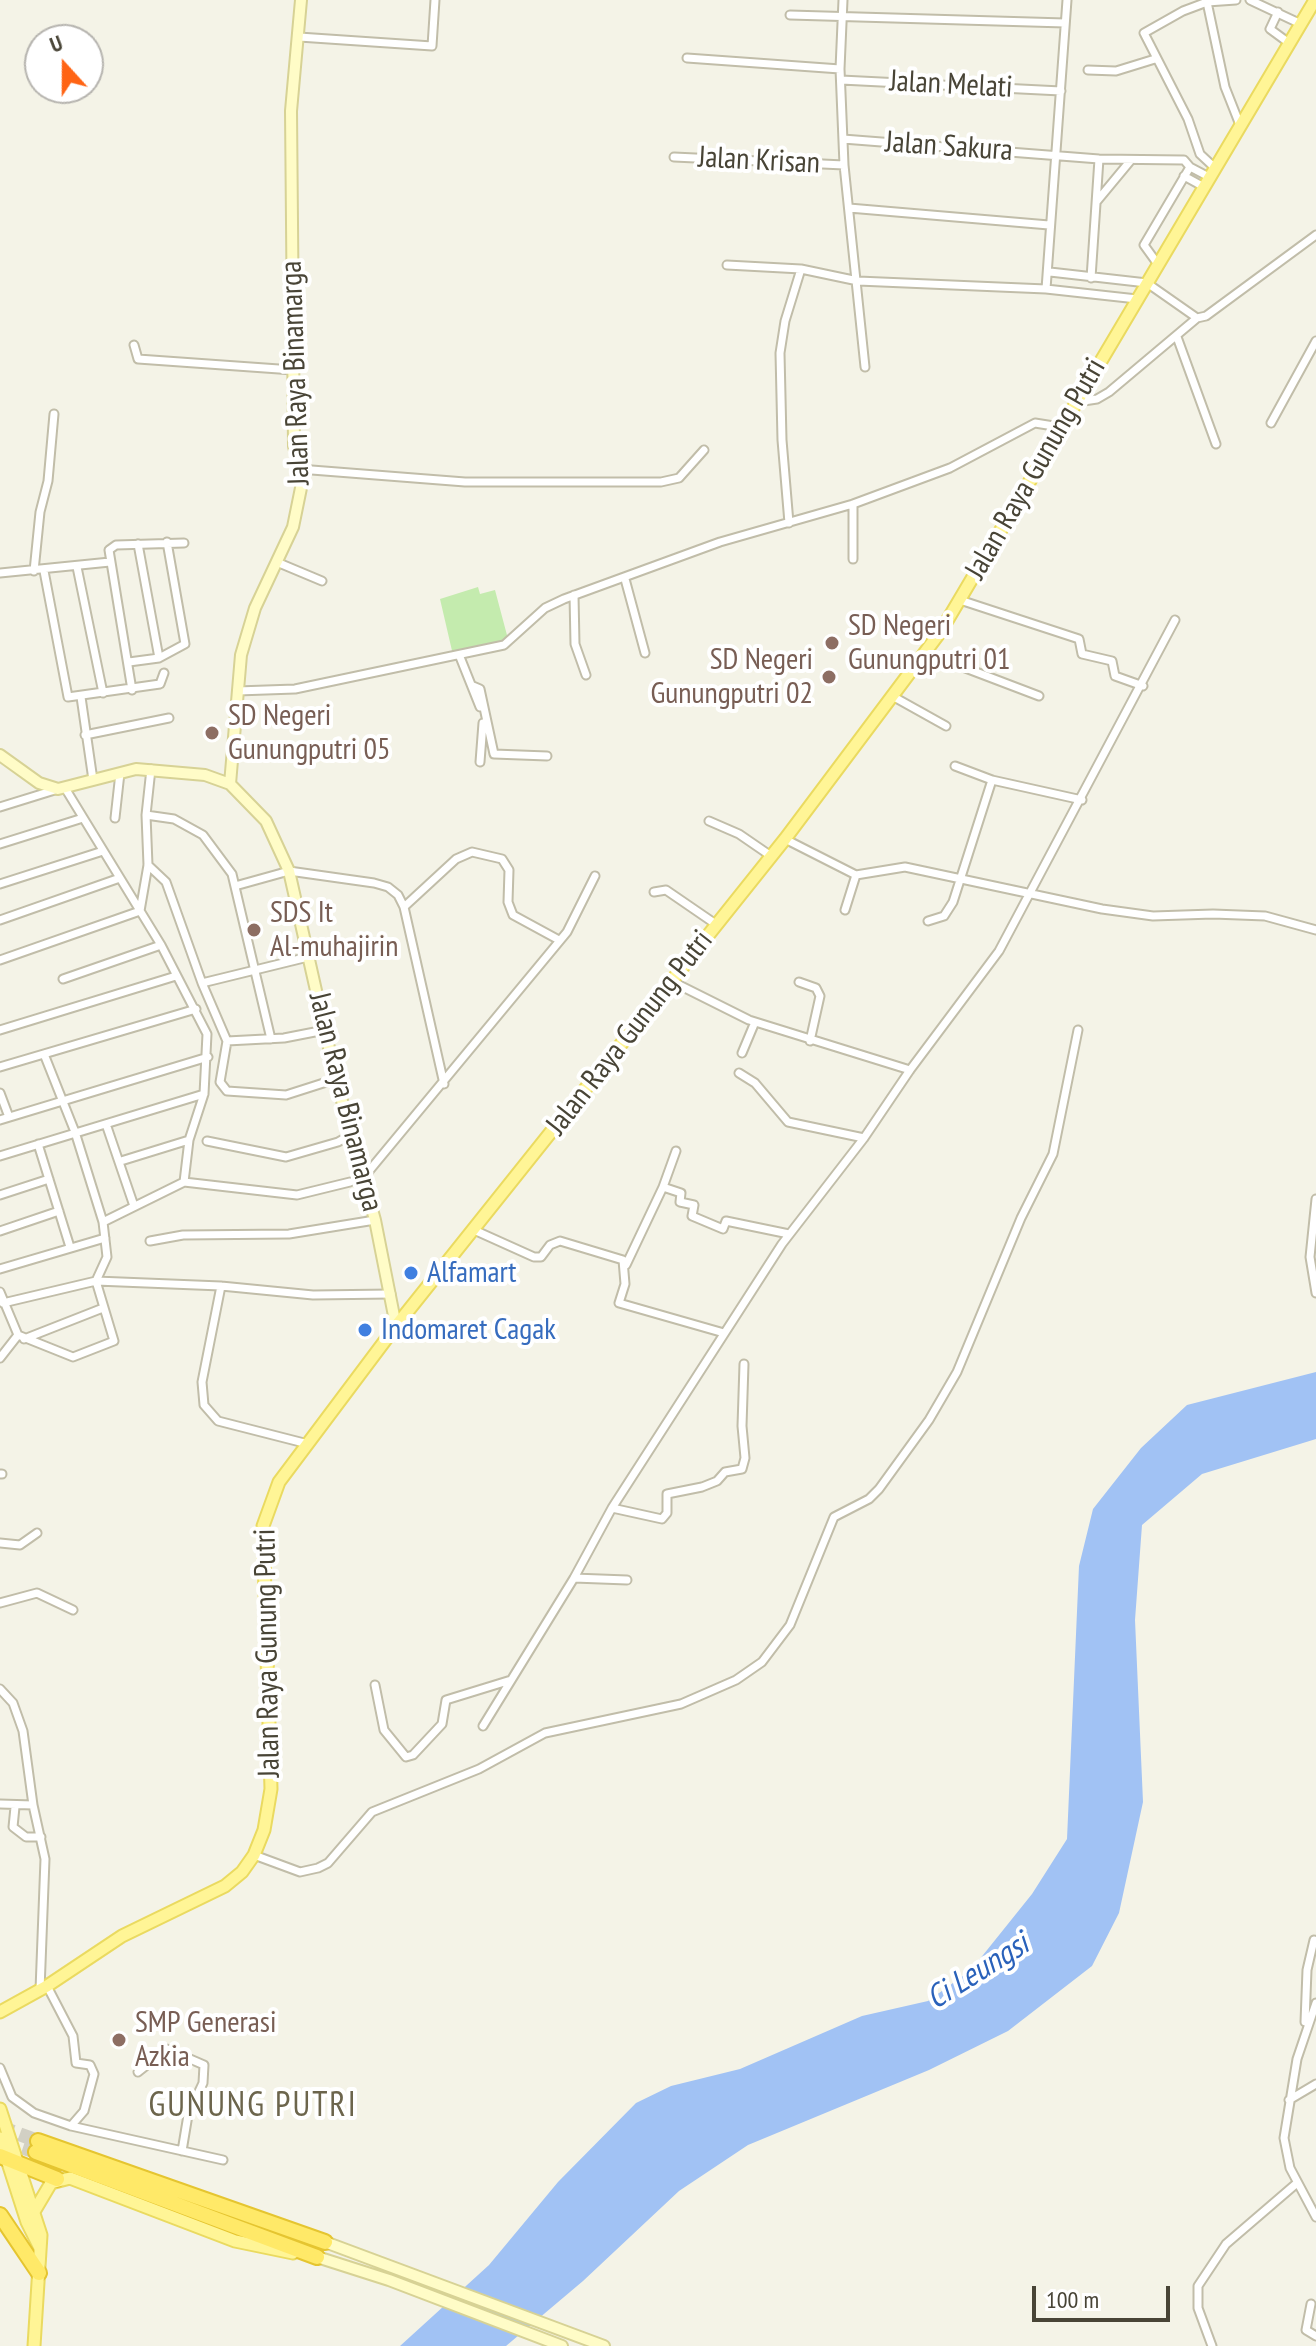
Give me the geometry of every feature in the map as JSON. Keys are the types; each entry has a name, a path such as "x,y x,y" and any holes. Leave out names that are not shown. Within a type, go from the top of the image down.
{"highway":[{"path":"317,2257 37,2147 325,2242"},
{"path":"9,2159 57,2179"},
{"path":"0,2215 39,2273"}],"main road":[{"name":"Jalan Raya Gunung Putri","path":"3,2013 122,1936 225,1886 242,1872 254,1855 264,1830 271,1789 263,1526 272,1496 396,1326 785,839 926,653 1315,0"},
{"path":"0,2109 9,2159 27,2222 40,2248"},
{"path":"0,2138 35,2210 41,2235 34,2346"},
{"path":"35,2210 40,2195 57,2179 70,2178 235,2241 317,2257"}],"street":[{"name":"Jalan Raya Binamarga","path":"301,0 291,111 294,446 300,499 279,563 246,632 237,691 230,784 266,821 289,871 336,1079 375,1220 396,1326"},
{"path":"299,37 432,46 435,0"},
{"path":"843,0 840,69 844,165 865,367"},
{"path":"1046,289 1050,272 1049,225 1067,0"},
{"path":"1184,176 1209,177 1188,119 1155,59 1145,31 1207,2 1236,0"},
{"path":"1250,0 1301,24"},
{"path":"1207,2 1227,97 1240,125"},
{"path":"1278,12 1270,29 1289,43"},
{"path":"790,15 843,14 1065,23"},
{"path":"687,58 840,69"},
{"path":"1088,70 1116,71 1155,59"},
{"name":"Jalan Melati","path":"841,80 1061,91"},
{"name":"Jalan Sakura","path":"843,139 1099,159 1177,159 1209,177"},
{"name":"Jalan Krisan","path":"674,157 844,165"},
{"path":"1091,278 1099,159"},
{"path":"1096,202 1131,160"},
{"path":"1157,263 1144,245 1190,167"},
{"path":"849,208 1049,225"},
{"path":"1077,402 1097,399 1109,392 1197,318 1206,316 1316,235"},
{"path":"727,265 801,269 858,281 1046,289 1137,299"},
{"path":"789,523 782,440 780,353 785,321 801,269"},
{"path":"1050,272 1147,283 1197,318"},
{"path":"1177,337 1216,444"},
{"path":"1271,423 1316,341"},
{"path":"134,345 138,359 293,370"},
{"path":"34,571 40,512 48,481 54,414"},
{"path":"237,691 295,689 460,657 504,645 545,608 574,595 720,542 853,504 950,468 1035,423 1060,427"},
{"path":"299,469 465,482 661,482 679,478 704,450"},
{"path":"853,504 853,559"},
{"path":"129,662 159,658 185,644 167,542"},
{"path":"132,690 108,554 113,547 184,543"},
{"path":"138,544 159,658"},
{"path":"0,573 110,562"},
{"path":"279,563 322,581"},
{"path":"77,567 103,693"},
{"path":"44,571 68,697 132,690 163,682 164,673"},
{"path":"625,579 645,653"},
{"path":"574,595 575,644 586,675"},
{"path":"960,600 1079,639 1082,654 1112,661 1115,676 1143,686"},
{"path":"483,1726 574,1578 612,1508 789,1234 864,1138 910,1070 999,951 1143,686 1175,620"},
{"path":"926,653 1039,696"},
{"path":"460,657 473,686 484,731 480,762"},
{"path":"473,686 480,689 494,754 547,756"},
{"path":"81,697 93,780"},
{"path":"894,697 946,726"},
{"path":"85,735 169,718"},
{"path":"0,755 5,766 39,783 61,788 83,818 117,879 161,945 207,1034 204,1094 189,1140 184,1182"},
{"path":"955,766 992,780 1082,800"},
{"path":"0,807 120,773 151,769 205,775 230,784"},
{"path":"140,911 148,865 146,815 151,769"},
{"path":"115,818 120,773"},
{"path":"928,921 946,914 992,780"},
{"path":"146,815 174,819 203,835 219,852 235,886 271,1039"},
{"path":"0,844 83,818"},
{"path":"709,821 739,834 771,856"},
{"path":"785,839 856,875 905,867 1153,916 1240,914 1316,930"},
{"path":"0,884 103,851"},
{"path":"404,907 456,859 472,852 502,859 509,870 508,902 513,915 559,940"},
{"path":"148,865 166,882 202,983 227,1041 220,1082 227,1091 286,1095 336,1079"},
{"path":"235,886 289,871 388,887 404,907 444,1084"},
{"path":"845,910 856,875"},
{"path":"364,1177 444,1084 573,924 595,876"},
{"path":"0,920 117,879"},
{"path":"654,892 666,890 717,925"},
{"path":"0,960 140,911"},
{"path":"63,979 161,945"},
{"path":"202,983 308,957"},
{"path":"0,1030 176,976"},
{"path":"671,981 755,1022 910,1070"},
{"path":"799,982 816,988 820,996 810,1041"},
{"path":"0,1067 196,1009"},
{"path":"742,1053 755,1022"},
{"path":"227,1041 271,1039 325,1030"},
{"path":"254,1855 300,1872 318,1868 328,1863 372,1812 479,1769 545,1733 681,1704 736,1680 762,1662 790,1625 834,1517 869,1499 879,1489 929,1420 957,1372 1021,1218 1053,1154 1078,1030"},
{"path":"0,1292 21,1337 73,1357 114,1341 96,1281 107,1257 103,1222 75,1132 44,1054"},
{"path":"0,1120 208,1057"},
{"path":"739,1073 755,1083 788,1122 864,1138"},
{"path":"0,1093 9,1117"},
{"path":"0,1156 204,1094"},
{"path":"106,1124 134,1206"},
{"path":"207,1141 286,1157 338,1142 352,1134"},
{"path":"121,1161 189,1140"},
{"path":"38,1144 70,1247"},
{"path":"676,1151 663,1187 626,1265 619,1303 724,1333"},
{"path":"0,1195 49,1179"},
{"path":"103,1222 184,1182 297,1195 350,1182"},
{"path":"663,1187 681,1193 680,1202 694,1205 692,1216 701,1222 723,1229 726,1221 731,1221 750,1229 789,1234"},
{"path":"1316,1199 1310,1257 1316,1293"},
{"path":"0,1231 59,1211"},
{"path":"150,1241 183,1235 289,1234 375,1220"},
{"path":"474,1230 534,1257 541,1257 550,1245 560,1241 623,1260 626,1265"},
{"path":"0,1269 105,1238"},
{"path":"3,1303 96,1281 221,1286 313,1295 391,1294"},
{"path":"221,1286 202,1382 204,1405 218,1421 308,1444"},
{"path":"0,1358 21,1337 103,1308"},
{"path":"612,1508 662,1519 667,1513 667,1494 702,1487 717,1481 725,1472 742,1469 745,1458 742,1426 744,1364"},
{"path":"0,1543 20,1545 37,1533"},
{"path":"574,1578 627,1580"},
{"path":"0,1603 37,1593 73,1610"},
{"path":"375,1685 384,1730 406,1757 413,1755 442,1724 447,1699 511,1680"},
{"path":"0,1689 13,1703 23,1731 33,1805 41,1837 47,1885 44,1988 73,2036 76,2063 90,2065 94,2074 84,2111 71,2126"},
{"path":"0,1804 15,1807 33,1805"},
{"path":"15,1807 15,1829 26,1837 41,1837"},
{"path":"1306,2028 1305,1998 1314,1940"},
{"path":"1316,2003 1306,2028 1289,2100 1284,2148 1297,2183 1316,2217"},
{"path":"138,2072 160,2052 172,2048 204,2065 203,2083 188,2115 182,2151"},
{"path":"0,2068 12,2097 20,2105 71,2126 223,2160"},
{"path":"1289,2100 1316,2084"},
{"path":"1212,2346 1198,2308 1198,2286 1226,2244 1297,2183"},
{"path":"325,2242 604,2346"},
{"path":"317,2257 389,2280 562,2346"},
{"path":"1311,2304 1306,2330 1316,2336"}],"green space":[{"path":"478,587 480,594 495,590 508,639 453,655 440,599"}],"water":[{"name":"Ci Leungsi","path":"1316,1372 1316,1439 1202,1474 1142,1525 1135,1620 1143,1802 1119,1913 1092,1966 1008,2031 929,2070 748,2145 679,2191 583,2281 506,2346 400,2346 489,2265 558,2182 636,2103 671,2086 740,2069 862,2016 928,2001 971,1970 1032,1894 1067,1839 1079,1566 1093,1509 1141,1448 1187,1405"}],"tunnel":[{"path":"0,2127 38,2141"},
{"path":"3,2141 36,2152"}],"place":[{"name":"SD Negeri Gunungputri 01","path":"832,643"},
{"name":"SD Negeri Gunungputri 02","path":"829,677"},
{"name":"SD Negeri Gunungputri 05","path":"212,733"},
{"name":"SDS It Al-muhajirin","path":"254,930"},
{"name":"Alfamart","path":"411,1273"},
{"name":"Indomaret Cagak","path":"365,1330"},
{"name":"SMP Generasi Azkia","path":"119,2040"}],"district":[{"name":"GUNUNG PUTRI","path":"253,2106"}]}
